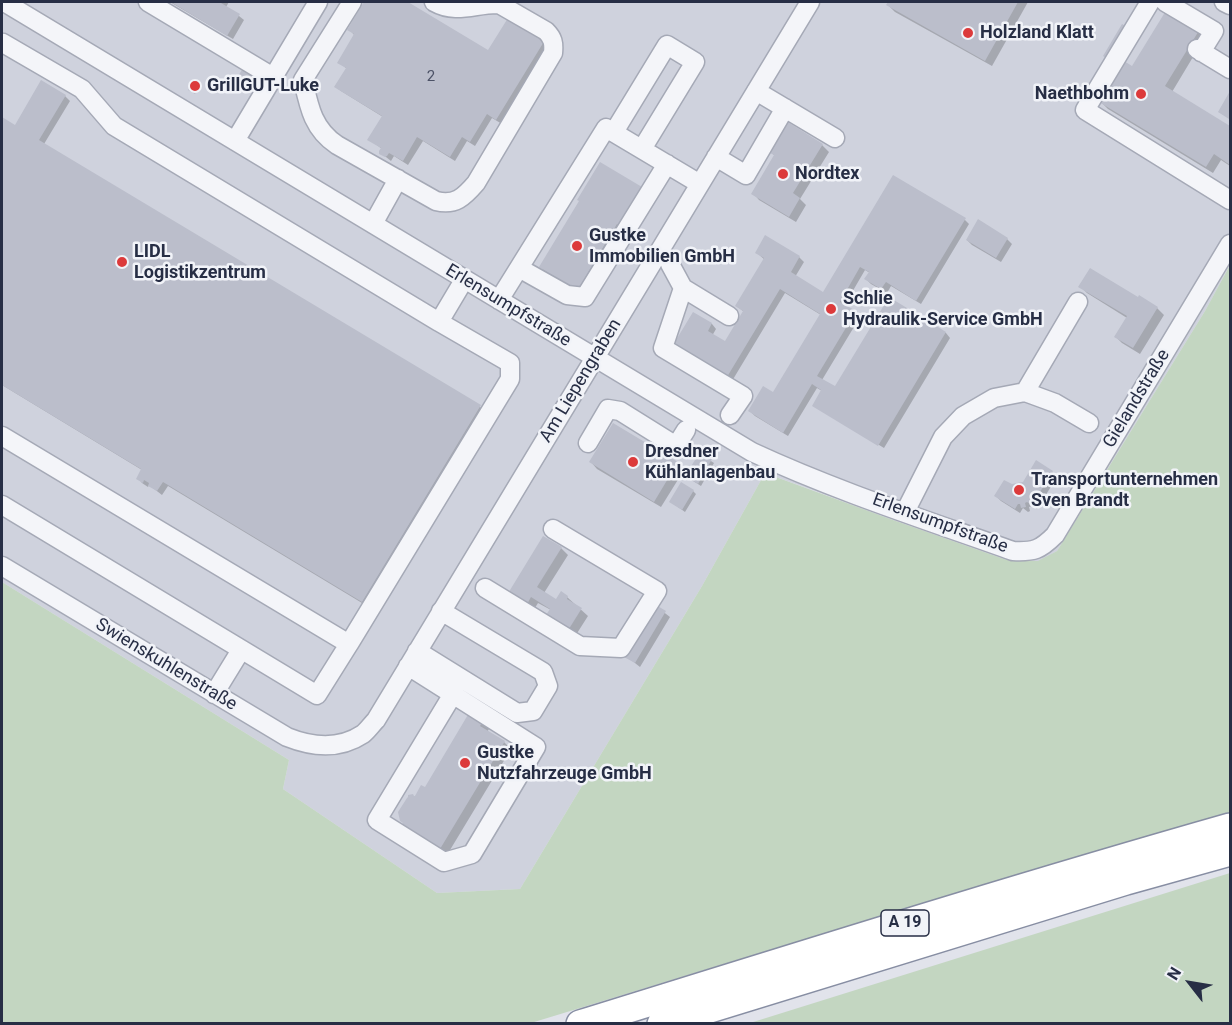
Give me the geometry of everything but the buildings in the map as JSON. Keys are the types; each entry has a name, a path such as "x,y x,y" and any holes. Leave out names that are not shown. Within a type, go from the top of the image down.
{"highway":[{"name":"A 19","path":"580,1023 984,899 1230,827"},
{"name":"A 19","path":"661,1023 1126,881 1230,852"}],"street":[{"name":"Erlensumpfstraße","path":"4,2 752,452 788,468 1013,551 1038,550"},
{"path":"148,2 276,71 303,81"},
{"path":"235,141 318,2"},
{"path":"352,2 303,81 314,120 328,139 436,201 444,203 455,201 466,194 476,183 553,53 554,44 552,36 546,31 505,6 492,3 475,7 458,5 445,7 434,2"},
{"name":"Am Liepengraben","path":"338,745 364,733 376,720 810,2"},
{"path":"1150,2 1085,110 1230,200"},
{"path":"1165,2 1214,31 1199,51 1230,69"},
{"path":"1224,2 1230,5"},
{"path":"2,44 82,89 114,126 510,363 510,379 317,695 2,505"},
{"path":"614,132 667,45 695,62 642,149"},
{"path":"756,91 835,138"},
{"path":"716,157 746,175 785,108"},
{"path":"499,300 606,128 700,184"},
{"path":"519,268 567,296 585,297 667,164"},
{"path":"373,224 398,179"},
{"name":"Gielandstraße","path":"1038,550 1055,535 1230,244"},
{"path":"670,264 683,288 729,316"},
{"path":"440,322 464,280"},
{"path":"683,288 663,348 743,396 730,415"},
{"path":"1025,392 1078,302"},
{"path":"905,512 943,437 963,416 994,398 1025,392 1055,403 1089,423"},
{"path":"588,443 608,409 620,411 676,446 686,430"},
{"path":"2,436 349,644"},
{"path":"485,588 580,646 621,648 657,591 553,529"},
{"name":"Swienskuhlenstraße","path":"2,566 294,740 318,746 338,745"},
{"path":"413,659 517,713 533,711 548,686 543,672 441,611"},
{"path":"214,694 241,650"},
{"path":"413,659 453,694 536,747 472,854 444,862 377,820 453,694"}],"shaded area":[{"path":"2,2 1230,2 1230,265 1205,311 1057,551 1039,562 1007,560 765,473 702,586 520,889 437,893 283,789 289,760 2,582"}],"green space":[{"path":"1230,265 1230,813 1025,872 531,1023 2,1023 2,582 289,760 283,789 437,893 520,889 702,586 765,473 1007,560 1038,561 1057,551 1205,311"},
{"path":"1230,873 1230,1023 750,1023"}],"place":[{"name":"Holzland Klatt","path":"968,33"},
{"name":"GrillGUT-Luke","path":"195,86"},
{"name":"Naethbohm","path":"1141,94"},
{"name":"Nordtex","path":"783,174"},
{"name":"Gustke Immobilien GmbH","path":"577,246"},
{"name":"LIDL Logistikzentrum","path":"122,262"},
{"name":"Schlie Hydraulik-Service GmbH","path":"831,309"},
{"name":"Dresdner Kühlanlagenbau","path":"633,462"},
{"name":"Transportunternehmen Sven Brandt","path":"1019,490"},
{"name":"Gustke Nutzfahrzeuge GmbH","path":"465,763"}]}
